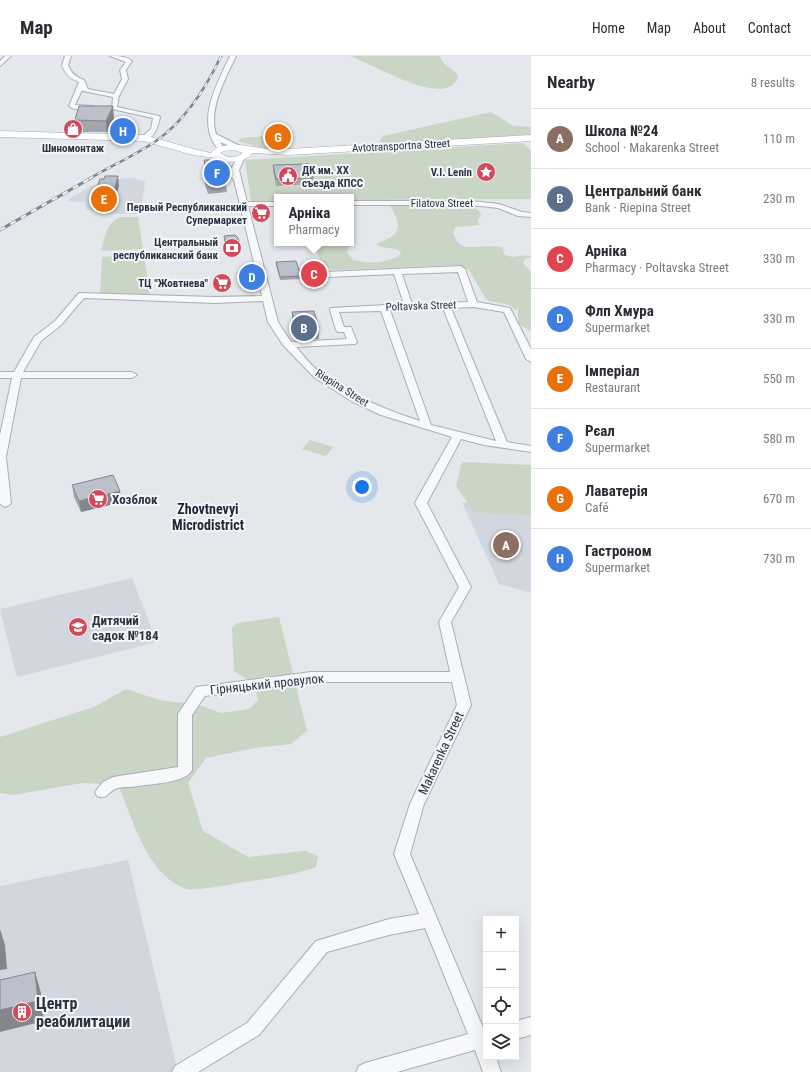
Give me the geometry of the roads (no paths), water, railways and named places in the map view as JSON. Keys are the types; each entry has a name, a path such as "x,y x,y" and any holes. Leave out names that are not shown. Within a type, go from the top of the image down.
{"main road":[{"path":"0,134 144,138 196,153 241,153"},
{"name":"Avtotransportna Street","path":"241,153 360,149 531,138"},
{"path":"219,153 233,160 241,153"}],"street":[{"path":"1,63 8,56"},
{"path":"68,56 64,65 67,72 73,79 82,81"},
{"path":"109,108 125,79 123,70 129,61 121,57 113,56"},
{"name":"Riepina Street","path":"233,56 222,81 212,111 210,125 219,153 237,180 260,264 266,298 273,322 288,345 318,376 357,400 385,413 458,436 531,449"},
{"path":"82,81 86,90 116,96"},
{"path":"82,81 72,106 76,108 109,108 157,117 154,130 144,138"},
{"path":"214,135 241,153 235,170 237,180"},
{"name":"Filatova Street","path":"354,203 472,203 499,206 522,214 531,215"},
{"path":"244,204 274,204"},
{"path":"328,274 461,269 473,304"},
{"path":"397,271 409,307"},
{"path":"5,503 1,457 16,375 37,339 58,323 82,295 214,300 266,298"},
{"name":"Poltavska Street","path":"288,345 352,342 348,329 341,330 334,310 473,304 507,310 531,359"},
{"path":"446,305 503,445"},
{"path":"385,308 427,427"},
{"path":"0,375 132,375"},
{"name":"Makarenka Street","path":"458,436 421,504 465,587 445,622 464,705 416,804 402,854 483,1042"},
{"name":"Гірняцький провулок","path":"102,792 113,783 178,774 185,770 185,714 201,691 311,677 457,677"},
{"path":"181,1072 253,1029 322,946 389,927 430,919"},
{"path":"519,1029 531,1026"},
{"path":"365,1072 483,1047"},
{"name":"Makarenka Street","path":"489,1060 492,1072"}],"railway":[{"path":"89,179 140,151 167,133 194,103 209,80 221,56"},
{"path":"0,230 91,178"}],"place":[{"name":"Шиномонтаж","path":"73,129"},
{"name":"Гастроном","path":"123,131"},
{"name":"Лаватерія","path":"278,137"},
{"name":"V.I. Lenin","path":"486,172"},
{"name":"Рєал","path":"217,173"},
{"name":"ДК им. XX съезда КПСС","path":"288,176"},
{"name":"Імперіал","path":"104,199"},
{"name":"Первый Республиканский Супермаркет","path":"261,213"},
{"name":"Центральный республиканский банк","path":"232,248"},
{"name":"Арніка","path":"314,274"},
{"name":"Флп Хмура","path":"252,277"},
{"name":"ТЦ \"Жовтнева\"","path":"222,283"},
{"name":"Центральний банк","path":"304,328"},
{"name":"Хозблок","path":"98,499"},
{"name":"Школа №24","path":"506,545"},
{"name":"Дитячий садок №184","path":"78,627"},
{"name":"Центр реабилитации","path":"22,1012"}],"district":[{"name":"Zhovtnevyi Microdistrict","path":"208,518"}]}
